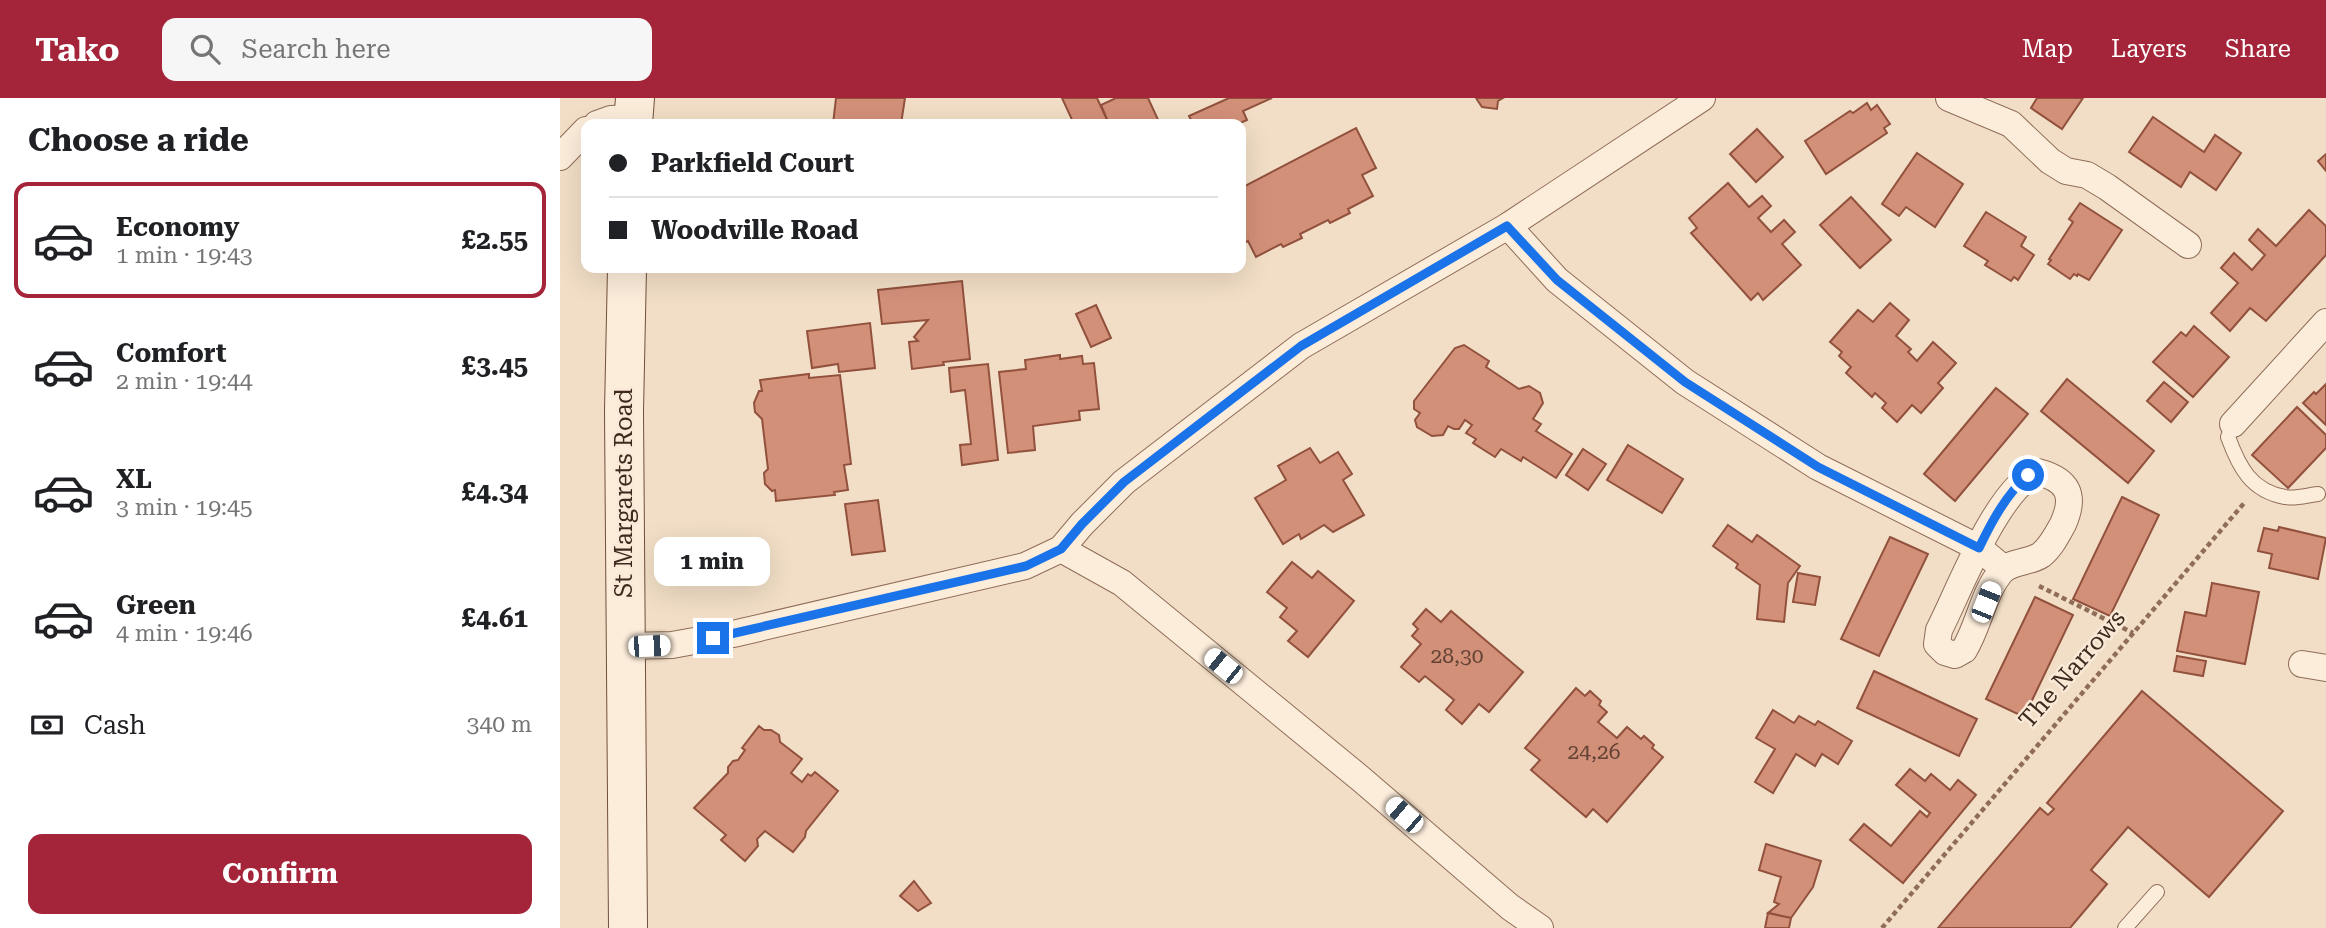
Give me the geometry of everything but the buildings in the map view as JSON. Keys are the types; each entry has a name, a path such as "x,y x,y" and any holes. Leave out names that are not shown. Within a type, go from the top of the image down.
{"street":[{"path":"625,646 672,645 733,634 1026,566 1061,549 1124,482 1301,346 1507,226 1702,98"},
{"path":"1949,98 2011,124 2050,161 2066,171 2087,175 2108,187 2188,245"},
{"path":"611,119 634,114"},
{"path":"560,157 581,135"},
{"path":"1507,226 1557,280 1685,382 1818,467 1979,548 2004,569"},
{"name":"St Margarets Road","path":"627,273 624,348 628,928"},
{"path":"2233,424 2326,321"},
{"path":"2038,472 2059,481 2067,489 2070,499 2067,515 2058,533 2041,554 2004,569 1994,582 1964,650 1955,655 1945,652 1937,644 1940,630 1979,548 1994,518 2018,484 2028,475 2038,472"},
{"path":"1061,549 1122,583 1361,779 1510,906 1540,928"}],"lane":[{"path":"2233,424 2228,437 2236,460 2257,488 2287,498 2318,494"},
{"path":"2125,928 2157,892"}],"path":[{"name":"The Narrows","path":"1882,928 2257,488"},
{"path":"2004,569 2133,633"}],"route":[{"path":"713,638 1026,566 1061,549 1124,482 1301,346 1507,226 1557,280 1685,382 1818,467 1979,548 1994,518 2018,484 2028,475"}]}
